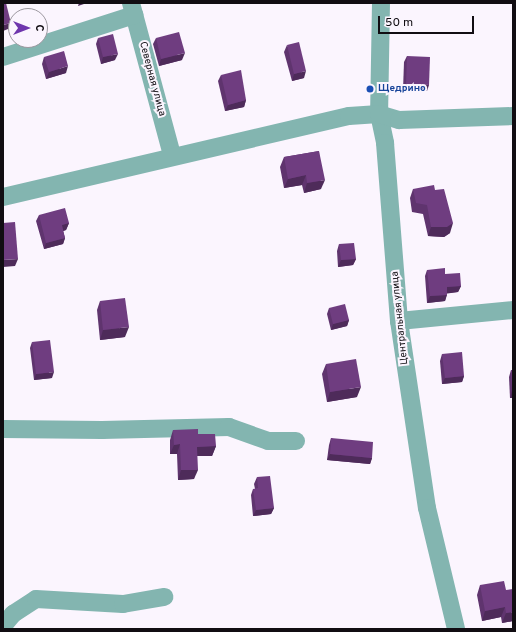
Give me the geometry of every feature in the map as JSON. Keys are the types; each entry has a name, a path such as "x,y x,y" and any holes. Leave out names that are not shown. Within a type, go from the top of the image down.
{"street":[{"name":"Центральная улица","path":"380,3 379,114 385,143 399,321 427,508 456,629"},
{"path":"3,57 133,9"},
{"name":"Северная улица","path":"133,9 172,155"},
{"path":"3,197 172,155 338,118 379,114 399,120 513,116"},
{"path":"399,321 513,310"},
{"path":"3,429 102,430 229,427 268,441 296,441"},
{"path":"3,626 13,614 36,599 123,604 164,598"}],"building":[{"path":"3,3 6,3 8,11 8,24 3,25"},
{"path":"179,32 185,53 161,59 156,38"},
{"path":"113,34 118,54 103,57 98,38"},
{"path":"299,42 306,71 294,74 287,45"},
{"path":"64,51 68,66 49,72 44,57"},
{"path":"407,56 430,57 429,85 406,84"},
{"path":"241,70 246,100 228,105 221,75"},
{"path":"319,151 325,180 307,183 306,175 288,179 284,157"},
{"path":"434,185 435,190 444,189 453,223 447,227 431,227 427,205 416,203 413,189"},
{"path":"65,208 69,223 62,225 65,238 46,243 39,215"},
{"path":"15,222 18,259 3,260 3,223"},
{"path":"354,243 356,259 341,260 339,244"},
{"path":"445,268 445,274 460,273 461,286 447,287 447,295 430,296 427,270"},
{"path":"125,298 129,327 103,330 100,301"},
{"path":"345,304 349,320 333,324 329,308"},
{"path":"50,340 54,372 36,374 32,342"},
{"path":"462,352 464,376 445,378 442,354"},
{"path":"356,359 361,387 330,392 326,364"},
{"path":"511,370 513,370 513,391 512,391"},
{"path":"198,429 198,434 215,434 216,446 197,447 198,470 181,470 180,444 174,445 173,430"},
{"path":"331,438 373,442 372,458 330,454"},
{"path":"270,476 274,508 256,510 253,489 258,488 257,477"},
{"path":"504,581 506,590 513,589 513,612 506,613 505,607 485,611 480,585"}],"place":[{"name":"Щедрино","path":"370,89"}]}
